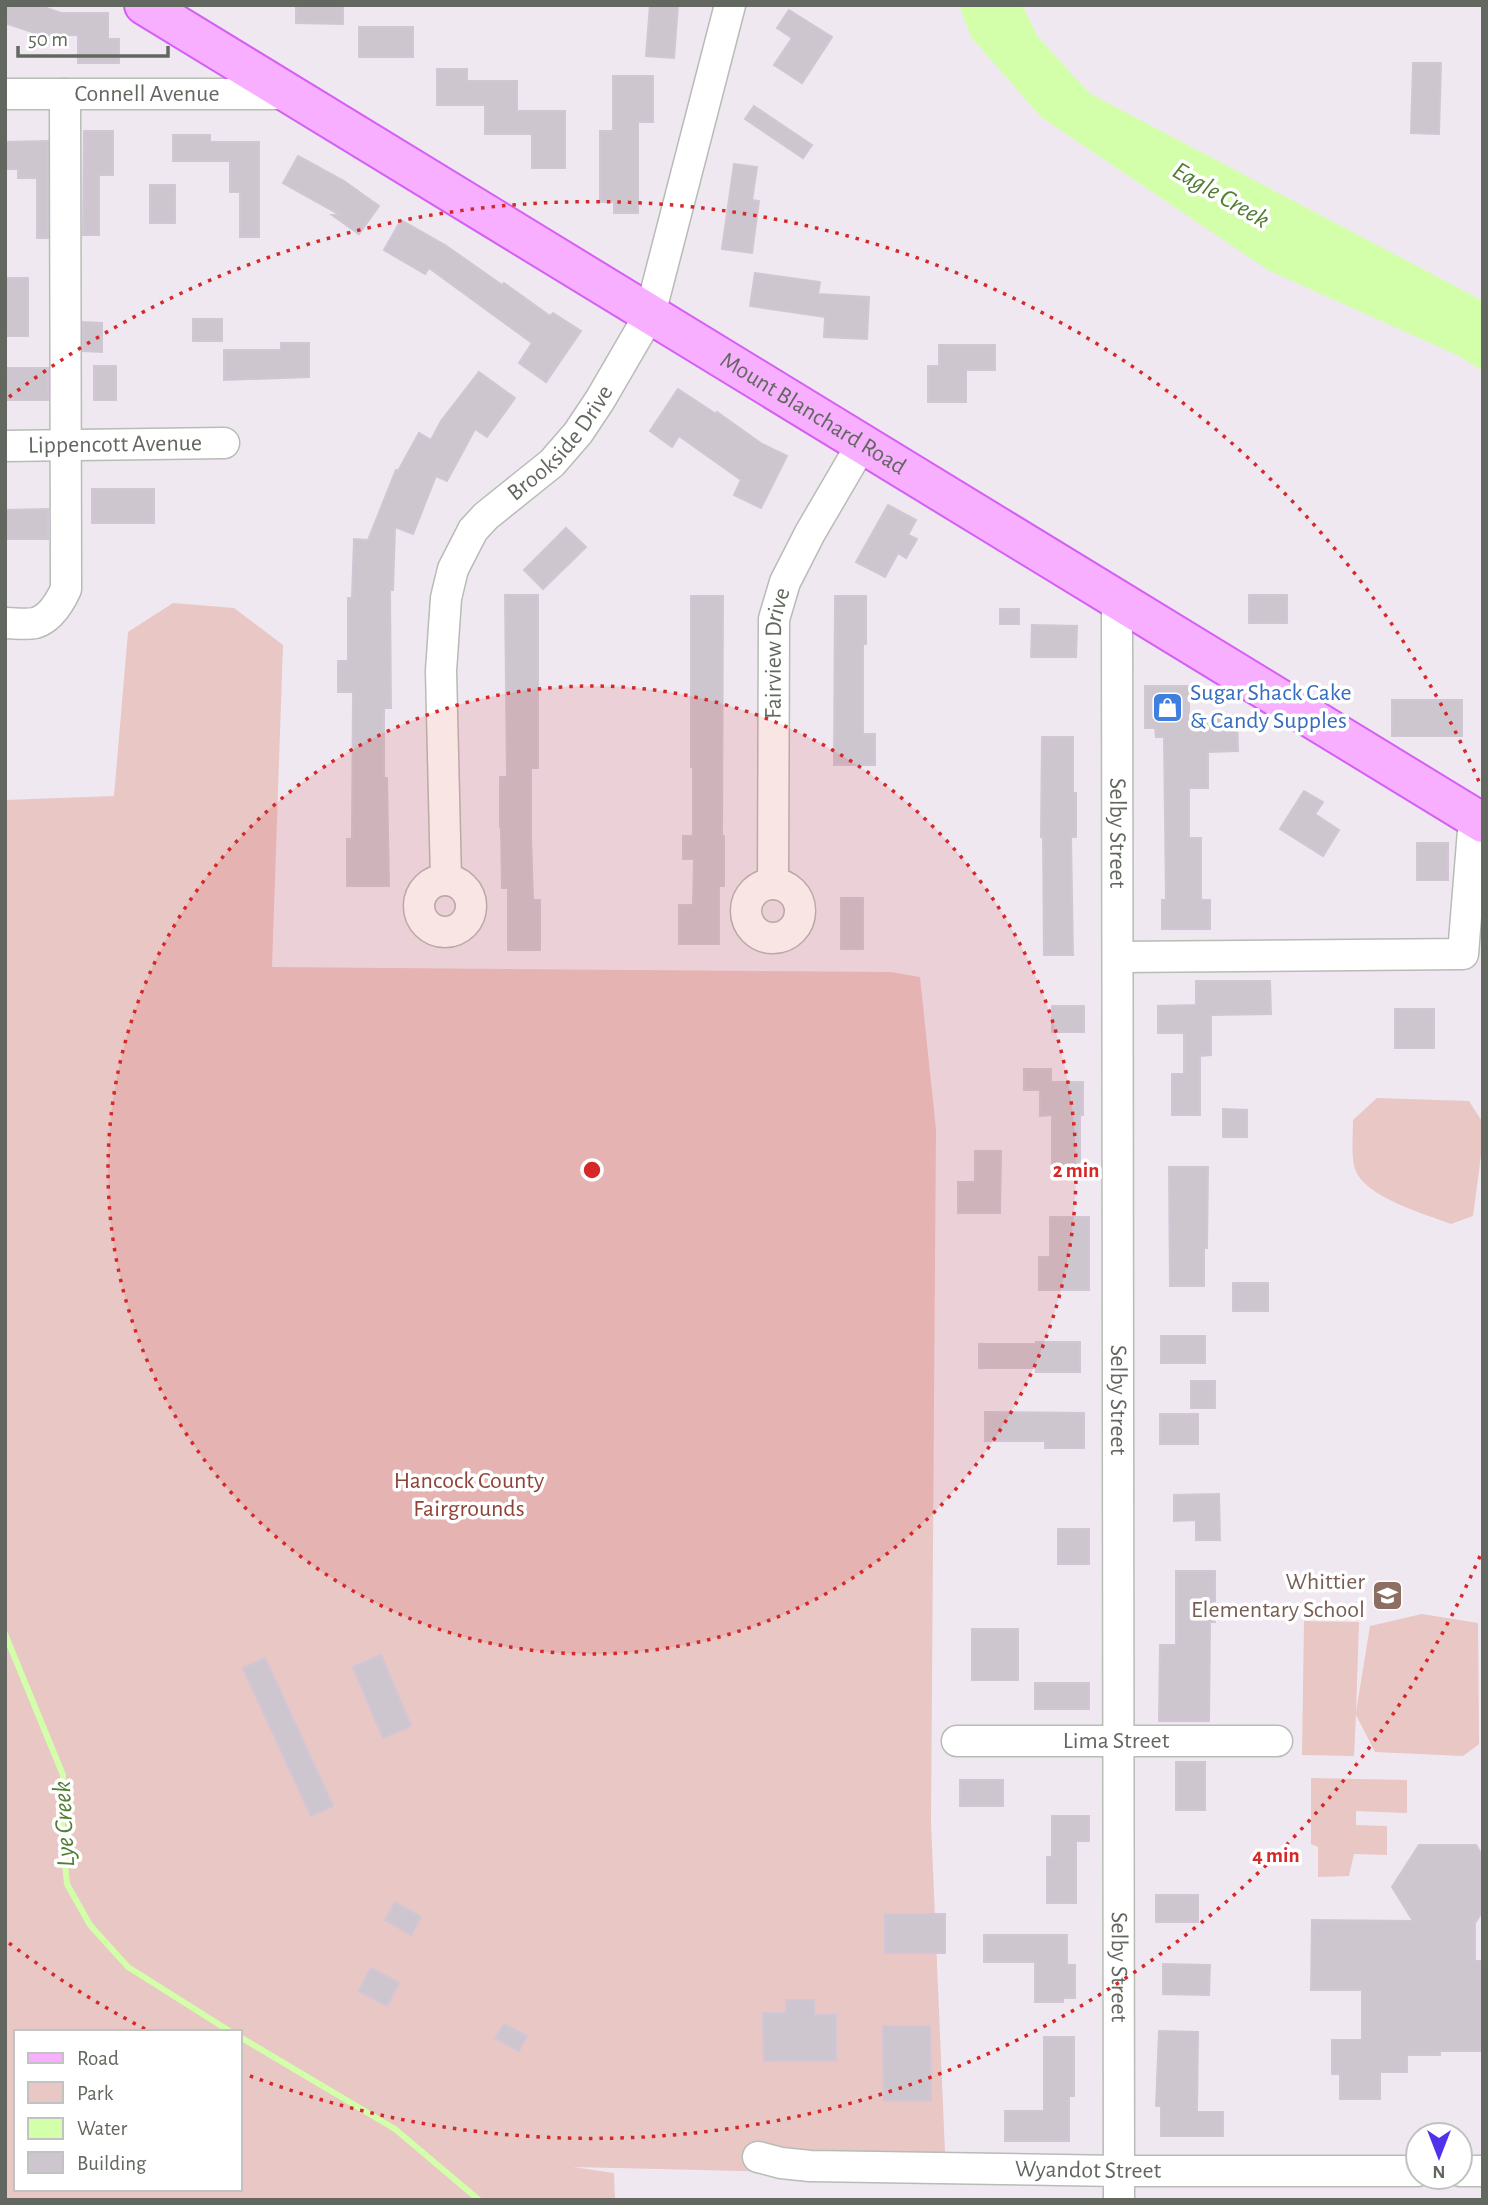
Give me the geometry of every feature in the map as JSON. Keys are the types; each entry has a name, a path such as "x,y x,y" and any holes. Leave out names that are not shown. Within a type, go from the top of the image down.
{"main road":[{"name":"Mount Blanchard Road","path":"144,5 1478,821"}],"street":[{"name":"Brookside Drive","path":"446,880 441,671 446,598 453,569 473,530 486,516 552,463 578,433 650,314 730,5"},
{"name":"Connell Avenue","path":"5,94 290,94"},
{"path":"5,622 36,623 60,603 66,589 65,94"},
{"name":"Lippencott Avenue","path":"5,446 225,443"},
{"name":"Fairview Drive","path":"773,884 774,619 785,582 862,444"},
{"name":"Selby Street","path":"1116,600 1119,2185"},
{"path":"1118,957 1462,954 1478,821"},
{"name":"Lima Street","path":"957,1741 1277,1741"},
{"name":"Wyandot Street","path":"758,2157 810,2166 1119,2185 1404,2172"}],"green space":[{"name":"Hancock County Fairgrounds","path":"173,603 234,608 283,645 272,967 891,972 920,977 936,1129 931,1823 946,2176 573,2167 614,2173 615,2200 5,2200 5,800 114,796 128,632"},
{"path":"1377,1098 1469,1101 1483,1123 1473,1216 1451,1224 1382,1196 1361,1179 1353,1158 1353,1120"},
{"path":"1422,1614 1478,1623 1479,1744 1463,1756 1375,1752 1356,1715 1354,1756 1302,1755 1304,1621 1359,1622 1356,1712 1370,1626"},
{"path":"1311,1778 1407,1780 1407,1813 1356,1811 1356,1825 1387,1826 1387,1855 1354,1854 1349,1876 1318,1877 1318,1847 1311,1844"}],"water":[{"name":"Eagle Creek","path":"959,5 1022,5 1038,37 1089,93 1483,301 1483,371 1459,356 1268,270 1041,117 971,37"}],"building":[{"path":"5,5 38,5 61,13 108,13 108,39 119,39 119,63 78,63 78,35 41,35 5,23"},
{"path":"296,5 343,5 343,24 296,23"},
{"path":"650,5 678,5 674,58 646,56"},
{"path":"789,10 832,37 802,83 774,65 792,38 777,28"},
{"path":"359,27 413,27 413,57 359,57"},
{"path":"1413,63 1441,63 1439,134 1411,133"},
{"path":"437,69 467,69 467,81 517,81 517,111 565,111 565,168 532,168 532,134 485,134 485,105 437,105"},
{"path":"613,76 653,76 653,122 638,122 638,213 614,213 614,202 600,202 600,131 613,131"},
{"path":"754,106 812,145 803,158 745,119"},
{"path":"84,131 113,131 113,175 99,175 99,235 83,235"},
{"path":"173,135 210,135 210,142 259,142 259,237 240,237 240,192 230,192 230,161 173,161"},
{"path":"48,141 48,238 37,238 37,178 18,178 18,169 5,169 5,142"},
{"path":"298,156 344,181 379,206 359,234 332,215 340,215 283,183"},
{"path":"734,164 757,167 752,200 759,201 752,253 722,249"},
{"path":"150,185 175,185 175,223 150,223"},
{"path":"401,220 445,245 502,285 504,283 550,316 553,313 581,331 546,382 519,363 532,343 429,268 425,274 384,250"},
{"path":"755,273 820,282 818,294 869,297 867,339 824,337 825,317 750,306"},
{"path":"5,278 28,278 28,336 5,336"},
{"path":"193,319 222,319 222,341 193,341"},
{"path":"83,322 102,323 102,352 83,351"},
{"path":"281,343 309,343 309,377 224,380 224,350 281,350"},
{"path":"939,345 995,345 995,370 966,370 966,402 928,402 928,366 939,366"},
{"path":"94,366 116,366 116,400 94,400"},
{"path":"5,368 48,368 48,400 5,400"},
{"path":"479,372 515,398 487,437 475,429 447,481 436,476 413,534 395,527 393,590 390,590 391,708 384,708 389,886 347,886 347,839 352,839 353,692 338,692 338,661 348,661 348,598 352,598 354,539 368,540 396,470 398,471 419,433 431,440 441,421"},
{"path":"678,389 716,414 717,412 762,444 787,456 761,508 734,495 741,480 679,436 672,447 650,431"},
{"path":"92,489 154,489 154,523 92,523"},
{"path":"888,505 916,520 908,535 917,539 906,558 898,553 885,577 856,562"},
{"path":"48,509 48,539 5,539 5,510"},
{"path":"566,528 586,547 543,589 524,570"},
{"path":"505,595 538,595 538,768 531,768 531,836 533,900 540,900 540,950 508,950 508,888 502,888 500,827 500,777 507,777"},
{"path":"1249,595 1287,595 1287,623 1249,623"},
{"path":"691,596 723,596 724,886 719,886 719,944 679,944 679,905 693,905 694,859 683,859 683,836 693,836"},
{"path":"835,596 866,596 863,734 875,734 875,765 834,765"},
{"path":"1000,609 1019,609 1019,624 1000,624"},
{"path":"1032,625 1077,626 1076,657 1031,657"},
{"path":"1145,686 1189,686 1189,717 1237,715 1238,751 1208,752 1208,788 1189,788 1189,838 1201,838 1201,900 1210,900 1210,929 1162,929 1162,900 1166,900 1164,737 1156,737 1155,728 1145,728"},
{"path":"1392,700 1462,700 1462,736 1392,736"},
{"path":"1042,737 1073,737 1076,837 1071,837 1073,955 1044,955"},
{"path":"1304,791 1323,802 1315,814 1339,830 1323,856 1280,829"},
{"path":"1417,843 1448,843 1448,880 1417,880"},
{"path":"841,898 863,898 863,949 841,949"},
{"path":"1196,981 1270,981 1271,1014 1211,1015 1211,1055 1200,1056 1200,1115 1172,1115 1172,1074 1184,1074 1184,1033 1158,1033 1158,1006 1196,1005"},
{"path":"1052,1006 1084,1006 1084,1032 1052,1032"},
{"path":"1395,1009 1434,1009 1434,1048 1395,1048"},
{"path":"1024,1069 1051,1069 1051,1082 1083,1082 1080,1178 1052,1178 1052,1115 1040,1116 1040,1090 1024,1090"},
{"path":"1223,1109 1247,1110 1247,1137 1223,1137"},
{"path":"975,1151 1001,1151 1000,1213 958,1213 958,1182 975,1182"},
{"path":"1169,1167 1208,1167 1204,1286 1170,1286"},
{"path":"1050,1217 1089,1217 1089,1290 1039,1290 1039,1257 1050,1257"},
{"path":"1233,1283 1268,1283 1268,1311 1233,1311"},
{"path":"1161,1336 1205,1336 1205,1363 1161,1363"},
{"path":"1080,1342 1080,1372 1036,1372 1036,1368 979,1368 979,1344"},
{"path":"1191,1381 1215,1381 1215,1408 1191,1408"},
{"path":"985,1412 1084,1413 1084,1448 1045,1448 1045,1441 985,1441"},
{"path":"1160,1414 1198,1414 1198,1444 1160,1444"},
{"path":"1219,1494 1220,1540 1196,1540 1196,1520 1174,1521 1174,1495"},
{"path":"1058,1529 1089,1529 1089,1564 1058,1564"},
{"path":"1176,1571 1215,1571 1215,1622 1210,1622 1209,1721 1159,1721 1160,1645 1176,1645"},
{"path":"972,1629 1018,1629 1018,1680 972,1680"},
{"path":"381,1655 411,1726 383,1738 353,1667"},
{"path":"265,1658 333,1806 311,1816 243,1668"},
{"path":"1035,1683 1089,1683 1089,1709 1035,1709"},
{"path":"1176,1762 1205,1762 1205,1810 1176,1810"},
{"path":"960,1780 1003,1780 1003,1806 960,1806"},
{"path":"1052,1816 1089,1816 1089,1841 1076,1841 1076,1903 1047,1903 1047,1857 1052,1857"},
{"path":"1419,1845 1476,1845 1483,1857 1483,1911 1475,1923 1475,1961 1483,1961 1483,2051 1440,2051 1440,2055 1407,2055 1407,2072 1380,2072 1380,2099 1340,2099 1340,2074 1332,2074 1332,2040 1362,2040 1362,1990 1311,1990 1312,1920 1413,1921 1392,1887"},
{"path":"1156,1895 1198,1895 1198,1922 1156,1922"},
{"path":"395,1902 421,1917 411,1935 385,1920"},
{"path":"885,1914 945,1914 945,1953 885,1953"},
{"path":"984,1935 1067,1935 1067,1965 1075,1965 1075,1998 1063,1998 1063,2002 1035,2002 1035,1962 984,1962"},
{"path":"1163,1964 1210,1965 1209,1995 1163,1994"},
{"path":"371,1968 399,1983 387,2006 359,1991"},
{"path":"786,2000 814,2000 814,2015 836,2015 836,2060 764,2061 763,2013 786,2013"},
{"path":"504,2024 527,2036 519,2051 495,2038"},
{"path":"883,2026 930,2026 931,2100 884,2101"},
{"path":"1159,2031 1198,2032 1197,2112 1223,2112 1223,2136 1161,2136 1161,2106 1156,2106"},
{"path":"1044,2037 1074,2037 1074,2096 1069,2096 1069,2141 1005,2141 1005,2111 1044,2111"}],"waterway":[{"name":"Lye Creek","path":"5,1634 63,1775 62,1833 67,1884 90,1925 128,1967 228,2030"},
{"name":"Lye Creek","path":"242,2038 395,2129 479,2200"}],"place":[{"name":"Sugar Shack Cake & Candy Supples","path":"1167,707"},
{"name":"Whittier Elementary School","path":"1388,1596"}]}
